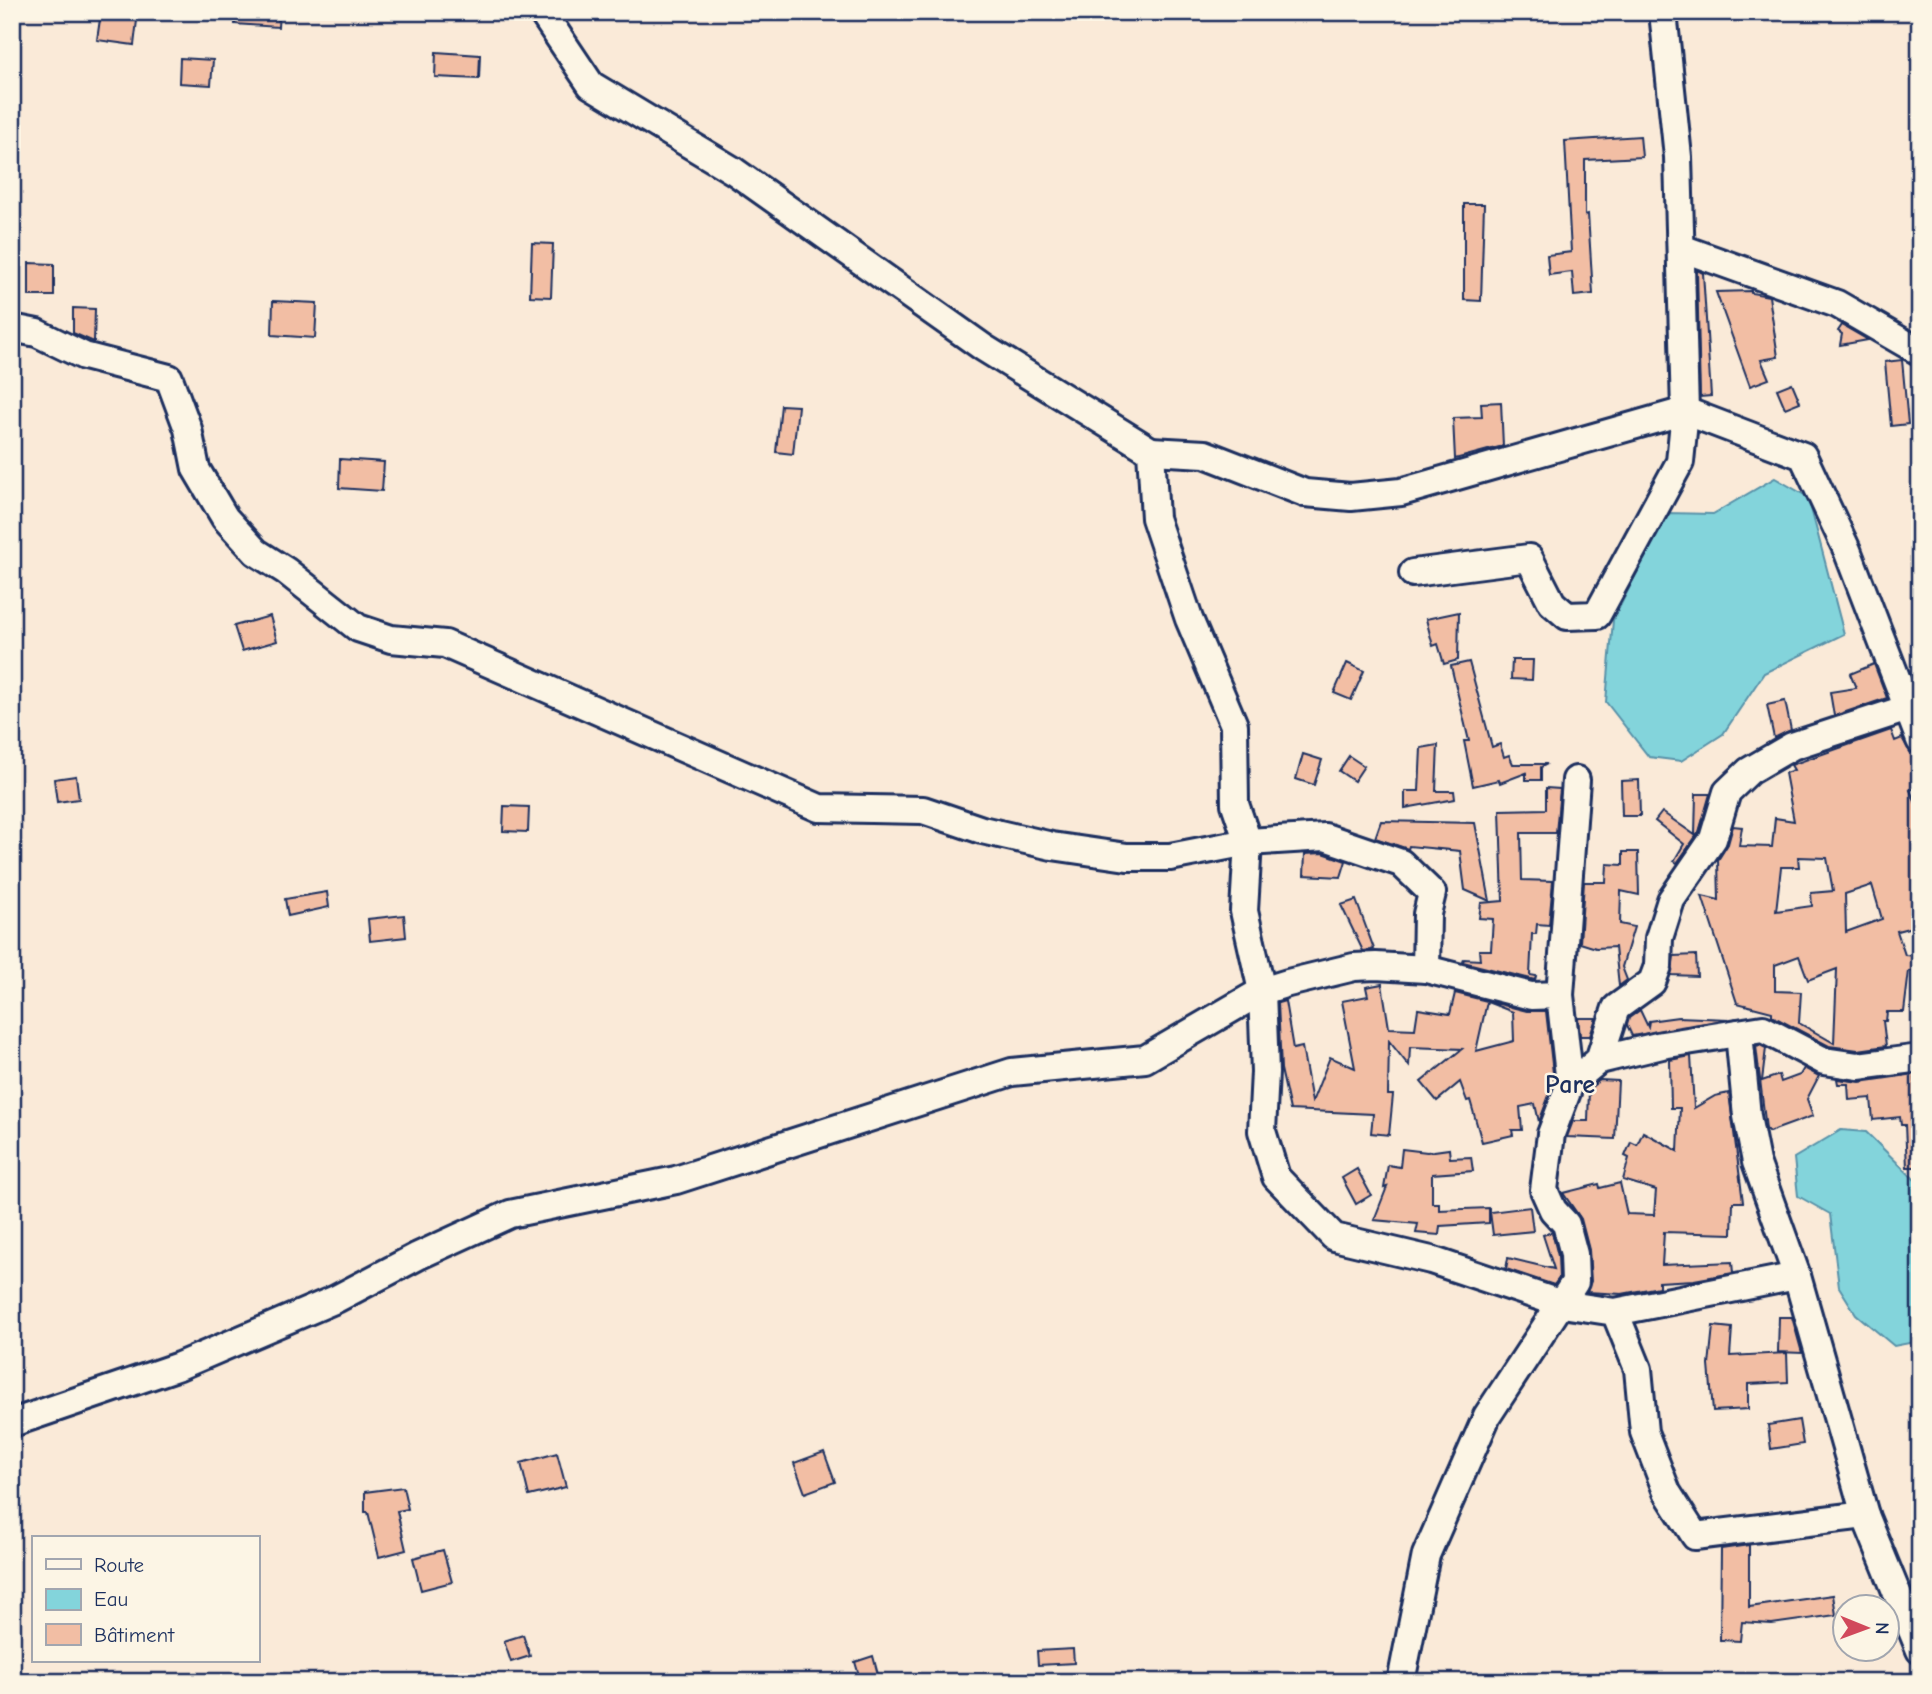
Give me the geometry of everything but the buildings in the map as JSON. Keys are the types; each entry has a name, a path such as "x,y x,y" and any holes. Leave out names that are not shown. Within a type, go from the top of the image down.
{"street":[{"path":"542,12 591,85 734,171 984,348 1151,451 1205,454 1305,493 1351,497 1413,489 1685,411 1803,456 1847,550 1920,740"},
{"path":"1413,573 1529,558 1552,603 1567,616 1597,615 1680,462 1685,411 1678,157 1663,12"},
{"path":"1681,248 1836,304 1920,352"},
{"path":"12,328 37,333 84,356 169,378 188,429 196,469 225,518 256,552 286,571 358,628 391,639 445,645 819,808 923,810 994,833 1052,846 1127,857 1170,857 1248,842 1325,837 1401,863 1432,893 1427,915 1426,969"},
{"path":"1151,451 1155,518 1189,619 1234,725 1236,804 1248,842 1244,911 1262,991 1265,1072 1262,1131 1276,1177 1334,1237 1431,1260 1562,1304 1615,1312 1797,1276"},
{"path":"1599,1060 1616,1009 1652,982 1658,966 1659,938 1671,900 1713,839 1727,792 1749,771 1792,746 1908,708"},
{"path":"1401,1682 1426,1555 1487,1416 1575,1282 1574,1255 1566,1224 1553,1210 1544,1190 1551,1134 1570,1084 1560,995 1576,780"},
{"path":"12,1423 179,1366 336,1299 418,1256 510,1214 676,1180 1012,1072 1144,1059 1262,991 1354,967 1426,969 1510,992 1531,996 1560,995"},
{"path":"1570,1084 1599,1060 1662,1045 1763,1029 1824,1061 1858,1066 1920,1058"},
{"path":"1738,1032 1747,1116 1756,1162 1797,1276 1865,1516 1920,1650"},
{"path":"1615,1312 1638,1369 1644,1432 1667,1492 1695,1536 1865,1516"}],"water":[{"path":"1775,478 1808,497 1844,634 1764,673 1723,734 1681,761 1649,757 1606,702 1613,620 1667,513 1713,514"},
{"path":"1841,1130 1866,1132 1920,1185 1920,1341 1894,1346 1856,1314 1839,1287 1830,1214 1798,1196 1794,1158"}],"district":[{"name":"Pare","path":"1570,1084"}]}
